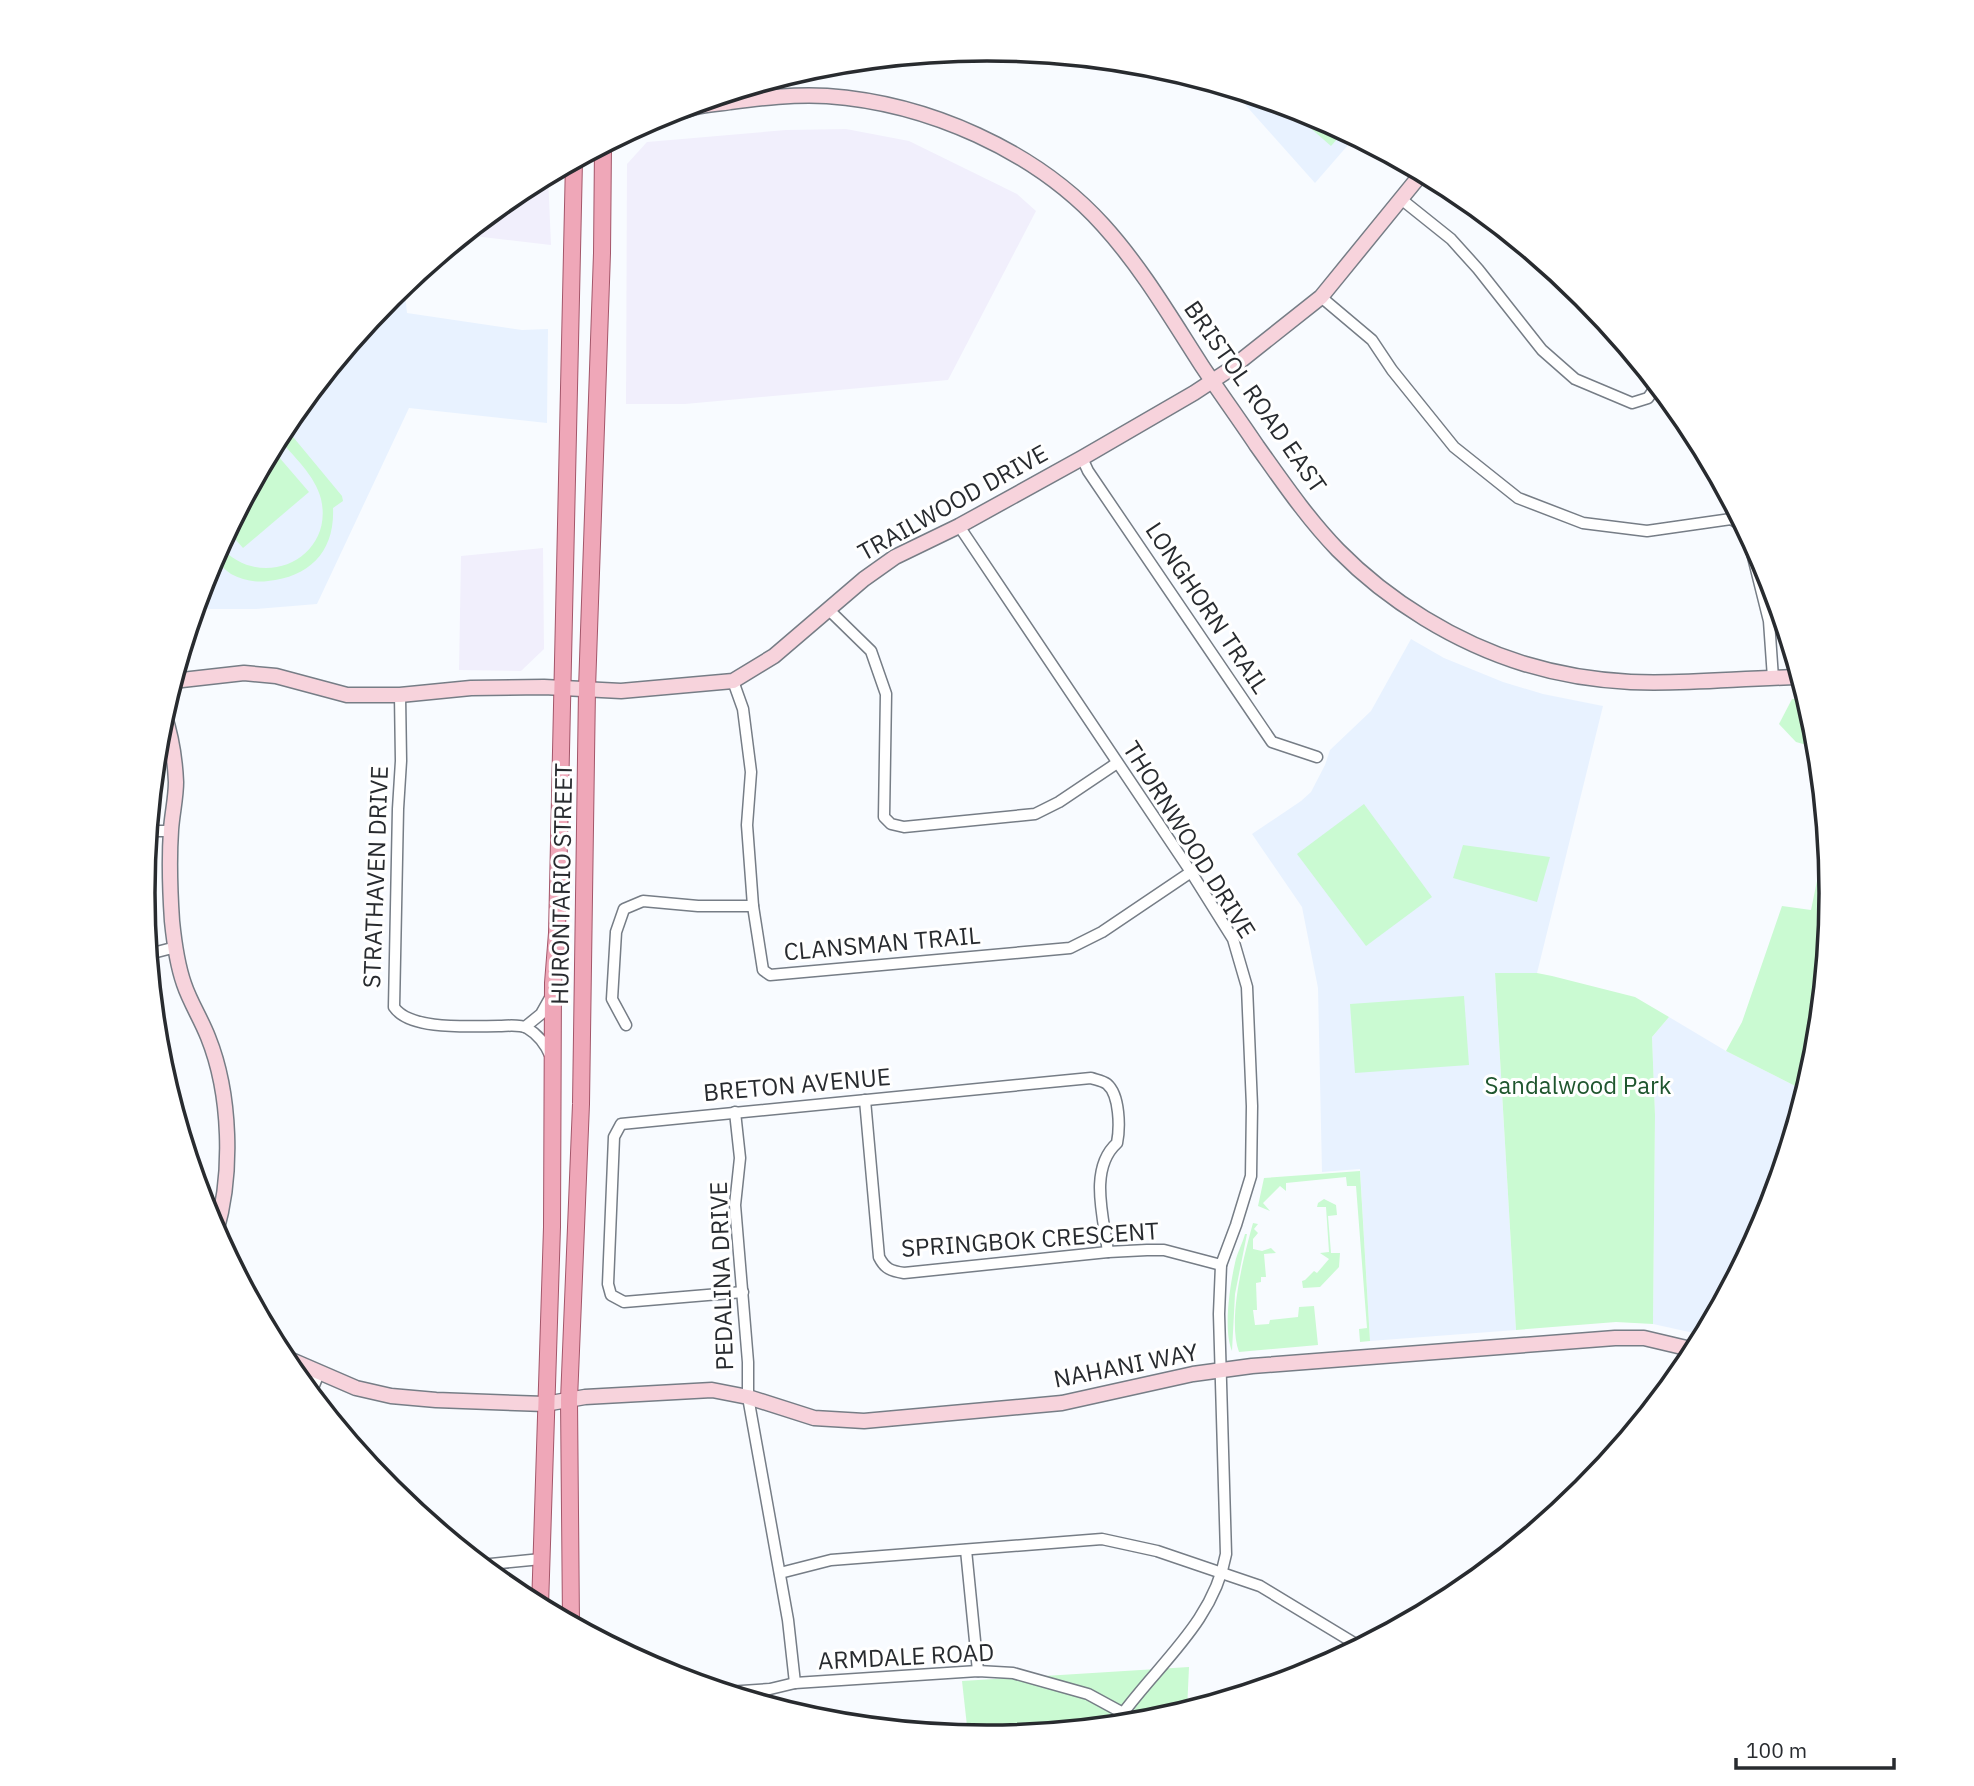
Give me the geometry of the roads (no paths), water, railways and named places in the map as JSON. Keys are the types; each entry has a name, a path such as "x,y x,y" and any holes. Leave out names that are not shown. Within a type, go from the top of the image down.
{"main road":[{"name":"HURONTARIO STREET","path":"571,1613 569,1401 582,1090 587,689 603,156"},
{"name":"HURONTARIO STREET","path":"540,1594 552,1227 553,983 557,933 574,172"}],"street":[{"name":"BRISTOL ROAD EAST","path":"732,101 828,96 860,100 915,113 983,138 1044,174 1101,222 1140,270 1281,480 1336,549 1365,576 1397,600 1465,640 1522,663 1592,680 1663,684 1790,677"},
{"name":"TRAILWOOD DRIVE","path":"184,680 244,673 276,676 347,695 400,695 471,688 660,689 733,681 774,656 864,579 895,557 959,526 1082,458 1212,381 1321,297 1416,181"},
{"path":"1401,199 1451,239 1542,350 1575,379 1632,403 1648,398 1651,393"},
{"path":"1321,297 1371,340 1454,447 1518,498 1583,523 1647,531 1730,519"},
{"name":"LONGHORN TRAIL","path":"1082,458 1088,471 1272,742 1317,757"},
{"name":"THORNWOOD DRIVE","path":"959,526 1191,872 1233,940 1247,987 1252,1106 1251,1176 1221,1265 1219,1314 1227,1526 1223,1573 1209,1605 1172,1655 1123,1713"},
{"path":"1762,593 1769,621 1773,678"},
{"path":"829,610 871,651 886,694 884,817 891,824 904,827 1035,814 1059,802 1117,763"},
{"name":"CLANSMAN TRAIL","path":"733,681 743,709 751,772 747,825 753,906 763,970 770,975 1070,948 1102,932 1191,872"},
{"name":"STRATHAVEN DRIVE","path":"400,695 401,761 392,989 394,1007 408,1020 441,1025 525,1027"},
{"path":"170,738 176,783 171,831 172,918 183,983 208,1038 224,1100 226,1184 221,1214"},
{"path":"158,831 171,831"},
{"path":"626,1025 612,999 616,932 624,909 643,901 698,906 753,906"},
{"path":"157,952 176,947"},
{"path":"553,983 549,1003 541,1014 525,1027 547,1046 553,1061"},
{"name":"BRETON AVENUE","path":"743,1292 624,1302 613,1298 608,1288 614,1137 617,1129 627,1122 1091,1078 1105,1082 1113,1090 1115,1099 1117,1143 1110,1150 1103,1165 1100,1184 1108,1252"},
{"name":"SPRINGBOK CRESCENT","path":"865,1100 879,1257 891,1271 904,1273 1108,1252 1164,1250 1221,1265"},
{"name":"PEDALINA DRIVE","path":"735,1112 740,1158 736,1205 748,1397 780,1573 795,1683"},
{"name":"NAHANI WAY","path":"303,1365 356,1388 436,1400 545,1405 585,1397 712,1390 748,1397 814,1418 864,1421 1062,1403 1264,1365 1615,1338 1644,1338 1684,1347"},
{"path":"315,1383 319,1373"},
{"path":"780,1573 831,1560 1102,1539 1157,1551 1260,1586 1351,1641"},
{"path":"966,1550 978,1671"},
{"path":"495,1563 541,1559"},
{"name":"ARMDALE ROAD","path":"752,1690 795,1683 978,1671 1013,1674 1048,1682 1088,1695 1123,1713"}],"park label":[{"name":"Sandalwood Park","path":"1578,1086"}]}
